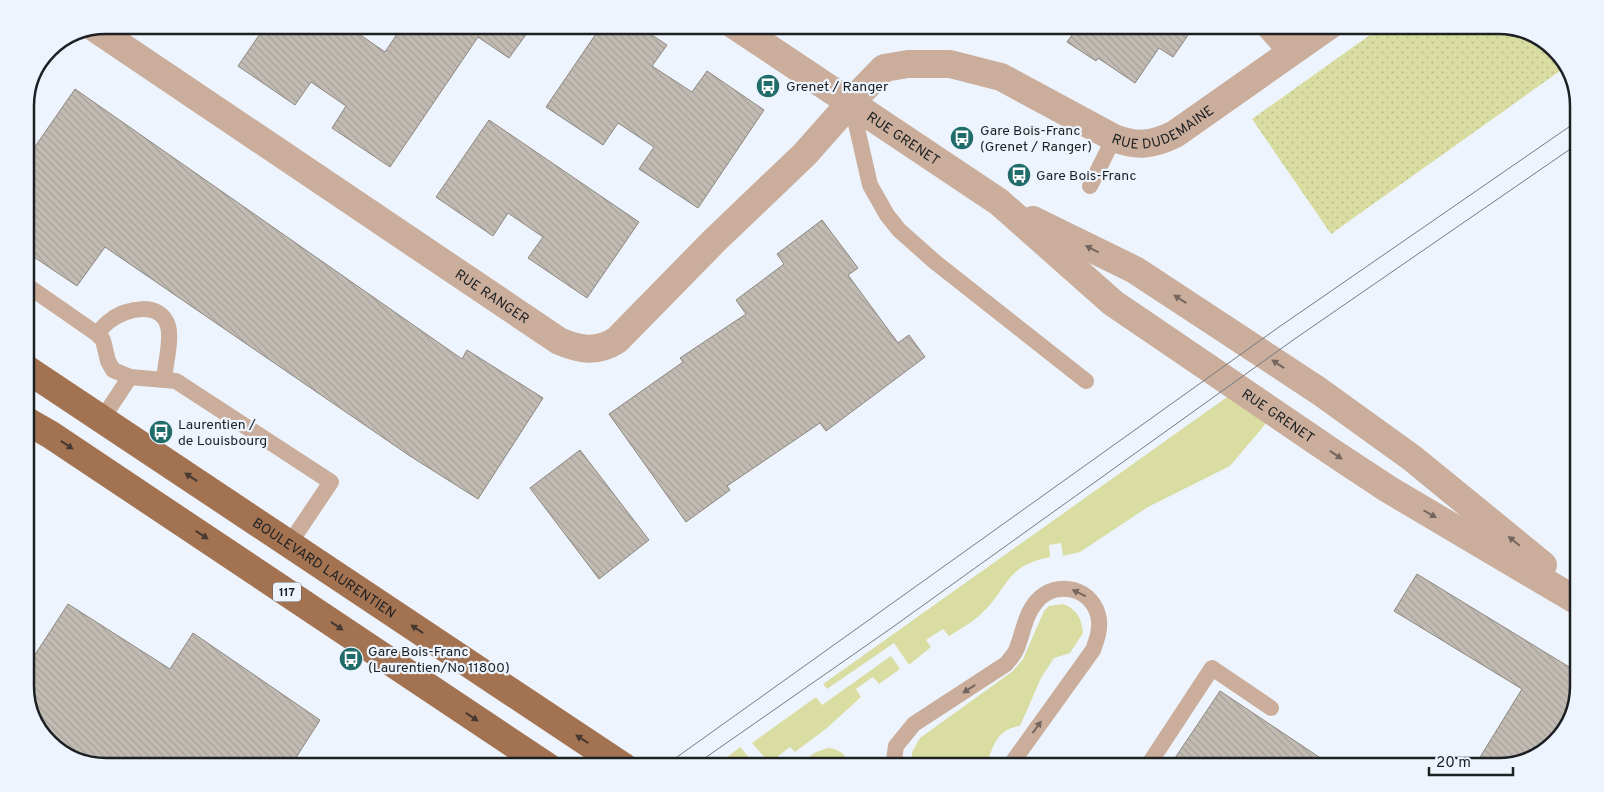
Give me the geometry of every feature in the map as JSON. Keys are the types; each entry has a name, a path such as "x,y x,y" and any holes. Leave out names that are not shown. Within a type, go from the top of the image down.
{"main road":[{"name":"BOULEVARD LAURENTIEN","path":"34,374 611,758"},
{"name":"117","path":"34,425 535,758"}],"street":[{"name":"RUE RANGER","path":"104,34 559,341 582,349 601,348 618,340 714,241 805,154 851,102"},
{"name":"RUE GRENET","path":"748,34 999,202 1113,303 1364,474 1570,597"},
{"path":"1278,34 1292,51"},
{"name":"RUE DUDEMAINE","path":"851,102 884,68 908,64 950,64 1001,77 1114,138 1132,144 1152,144 1162,141 1317,34"},
{"name":"RUE GRENET","path":"999,202 1136,270 1319,391 1412,458 1570,587"}],"lane":[{"path":"851,102 870,185 893,222 935,262 1086,381"},
{"path":"1090,186 1114,138"},
{"path":"34,290 97,334 103,340 108,361 114,370 130,378 176,381 331,482 290,543"},
{"path":"97,334 112,319 131,311 144,308 158,312 164,318 169,332 164,380"},
{"path":"102,419 130,378"},
{"path":"894,758 896,746 914,724 1006,664 1017,650 1024,624 1036,602 1050,590 1068,588 1084,593 1092,603 1098,618 1099,635 1093,650 1015,758"},
{"path":"1153,758 1212,668 1271,708"}],"green space":[{"path":"1371,34 1507,34 1530,41 1538,46 1552,58 1561,70 1331,234 1252,119"},
{"path":"1230,395 1268,421 1230,466 1148,507 1080,552 1063,556 1061,543 1049,545 1050,557 1035,561 1015,572 990,604 970,623 949,636 943,629 926,640 931,647 909,665 894,643 827,689 823,684"},
{"path":"1063,604 1072,609 1078,615 1083,633 1070,653 1054,658 1041,678 1020,726 1005,731 1000,735 988,758 912,758 912,752 920,738 1013,671 1023,659 1044,611 1049,606"},
{"path":"891,656 900,669 879,684 873,677 856,689 861,697 827,728 795,752 790,747 778,758 765,758 752,743 816,697 822,705"},
{"path":"740,747 749,758 726,758"},
{"path":"828,748 836,750 846,758 807,758 816,752"}],"building":[{"path":"260,34 359,34 385,52 397,34 526,34 509,58 478,37 390,167 332,128 346,106 311,82 295,105 238,66"},
{"path":"596,34 650,34 667,45 652,66 692,92 707,71 764,110 698,208 639,169 654,147 618,123 603,145 546,107"},
{"path":"1073,34 1189,34 1173,57 1159,48 1135,83 1098,58 1096,61 1067,42"},
{"path":"75,89 462,359 467,350 543,398 478,499 410,456 105,247 77,286 34,257 34,148"},
{"path":"489,120 639,222 587,298 528,258 543,237 508,213 493,236 436,197"},
{"path":"822,220 858,268 848,275 898,343 909,335 925,357 826,431 820,423 727,486 730,490 686,522 609,414 683,362 680,358 746,314 736,300 784,264 777,254"},
{"path":"580,450 649,540 599,579 530,488"},
{"path":"1417,574 1570,668 1569,700 1558,726 1546,740 1530,751 1507,758 1480,758 1522,689 1394,611"},
{"path":"68,604 170,669 193,633 320,720 296,758 92,757 74,751 58,740 41,718 35,700 34,656"},
{"path":"1220,691 1320,758 1175,758"}],"tram line":[{"path":"676,758 1279,327 1570,126"},
{"path":"705,758 890,629 1296,338 1570,149"}],"place":[{"name":"Grenet / Ranger","path":"768,86"},
{"name":"Gare Bois-Franc (Grenet / Ranger)","path":"962,138"},
{"name":"Gare Bois-Franc","path":"1019,175"},
{"name":"Laurentien / de Louisbourg","path":"161,432"},
{"name":"Gare Bois-Franc (Laurentien/No 11800)","path":"351,659"}]}
